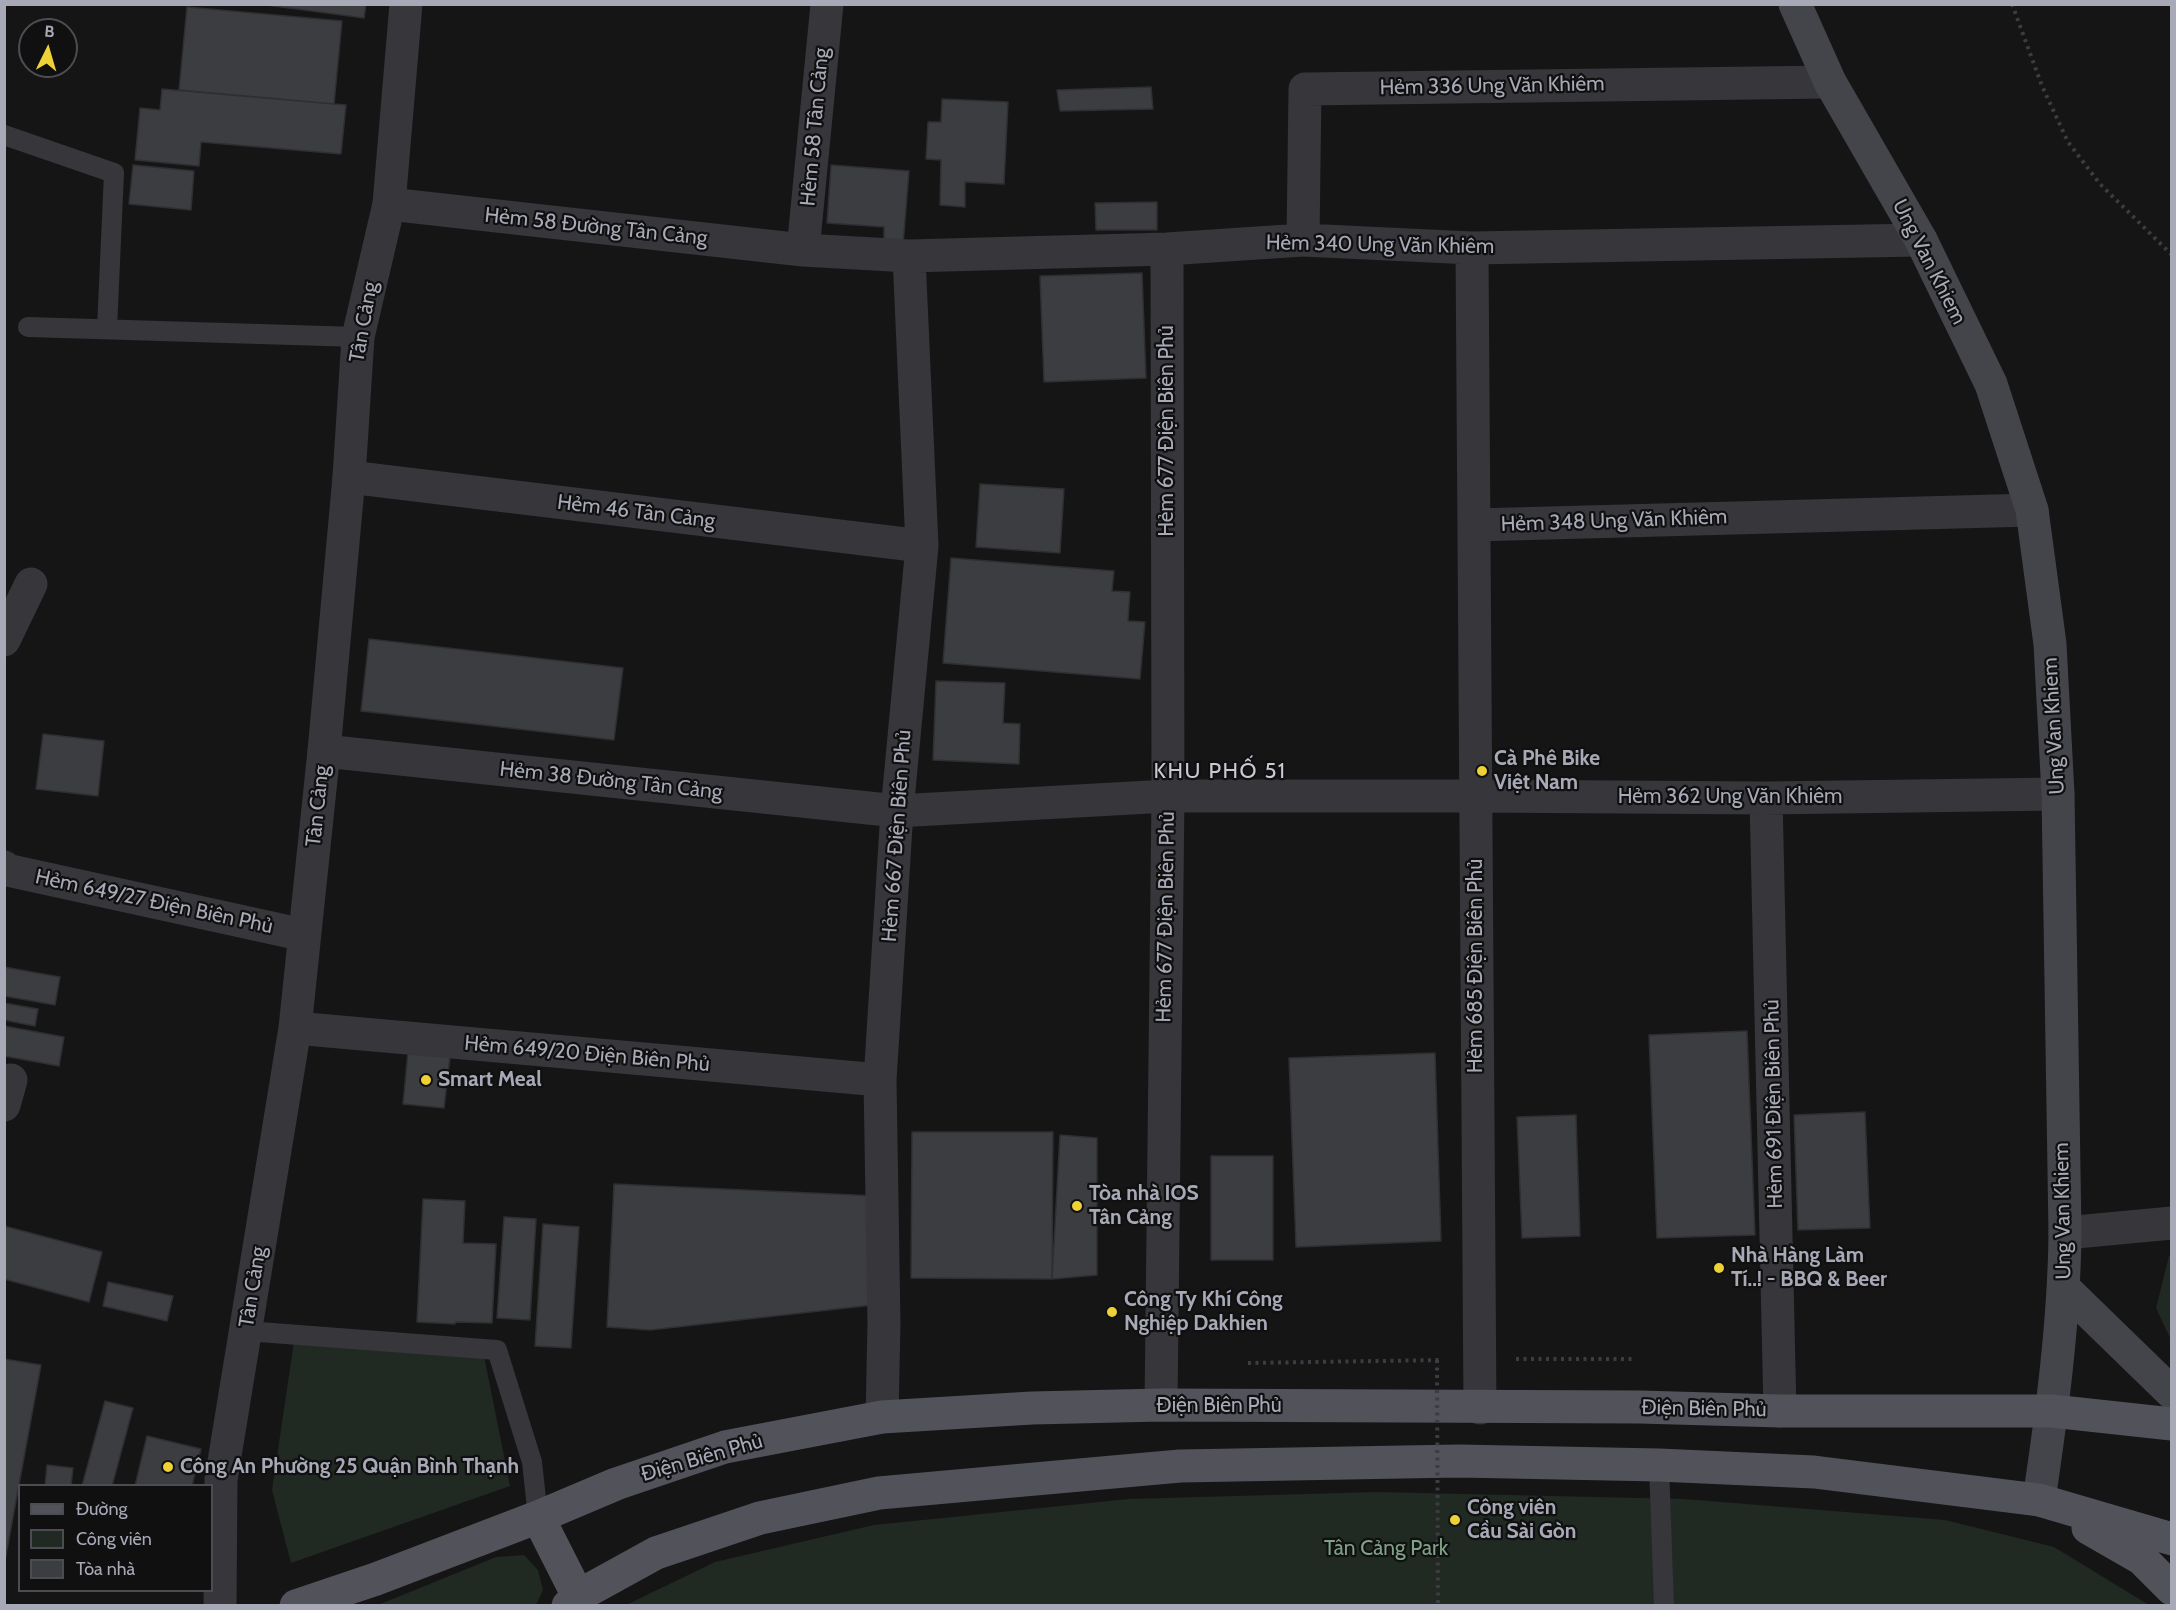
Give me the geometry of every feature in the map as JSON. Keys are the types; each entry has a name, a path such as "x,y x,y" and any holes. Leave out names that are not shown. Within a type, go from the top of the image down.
{"main road":[{"name":"Ung Van Khiem","path":"1795,4 1830,82 1921,240 1990,384 2032,510 2050,644 2058,794 2065,1233 2064,1288 2052,1411 2039,1500"},
{"path":"2064,1288 2172,1394"},
{"name":"Điện Biên Phủ","path":"296,1605 376,1579 538,1517 616,1484 725,1447 882,1417 1032,1408 1161,1406 1640,1407 1780,1411 2052,1411 2172,1424"},
{"path":"538,1517 573,1601 656,1553 760,1518 879,1493 1180,1466 1459,1461 1659,1464 1814,1472 2039,1500 2172,1539"},
{"path":"2039,1500 2142,1558 2172,1589"}],"street":[{"name":"Tân Cảng","path":"220,1605 220,1480 295,1028 324,751 349,477 358,337 389,204 406,4"},
{"name":"Hẻm 58 Tân Cảng","path":"803,250 827,4"},
{"name":"Hẻm 336 Ung Văn Khiêm","path":"1303,240 1305,88 1830,82"},
{"name":"Hẻm 58 Đường Tân Cảng","path":"389,204 803,250"},
{"name":"Hẻm 340 Ung Văn Khiêm","path":"803,250 909,256 1167,249 1303,240 1472,248 1921,240"},
{"name":"Hẻm 348 Ung Văn Khiêm","path":"1472,248 1474,525 2032,510"},
{"name":"Hẻm 677 Điện Biên Phủ","path":"1161,1406 1168,796 1167,249"},
{"name":"Hẻm 667 Điện Biên Phủ","path":"882,1417 884,1324 880,1080 897,811 922,546 909,256"},
{"name":"Hẻm 46 Tân Cảng","path":"349,477 922,546"},
{"name":"Hẻm 685 Điện Biên Phủ","path":"1474,525 1480,1408"},
{"path":"4,640 19,595"},
{"name":"Hẻm 38 Đường Tân Cảng","path":"324,751 897,811"},
{"name":"Hẻm 362 Ung Văn Khiêm","path":"897,811 1168,796 1766,798 2058,794"},
{"name":"Hẻm 691 Điện Biên Phủ","path":"1766,798 1780,1411"},
{"name":"Hẻm 649/27 Điện Biên Phủ","path":"4,867 8,870 304,935"},
{"name":"Hẻm 649/20 Điện Biên Phủ","path":"295,1028 880,1080"},
{"path":"2065,1233 2172,1223"}],"lane":[{"path":"4,135 114,173 107,329"},
{"path":"28,327 358,337"},
{"path":"246,1331 497,1350 532,1462 538,1517"},
{"path":"1659,1464 1664,1605"}],"path":[{"path":"2012,4 2043,86 2068,142 2100,184 2172,255"},
{"path":"1506,1359 1633,1359"},
{"path":"1437,1360 1438,1605"},
{"path":"1248,1363 1449,1360"}],"green space":[{"path":"2169,1256 2171,1256 2171,1340 2156,1308"},
{"path":"294,1342 484,1356 510,1486 291,1563 272,1490"},
{"name":"Tân Cảng Park","path":"1377,1492 1684,1499 1945,1520 2054,1547 2149,1605 624,1606 715,1562 874,1525 1129,1499"},
{"path":"524,1555 538,1570 543,1590 536,1605 378,1605 496,1557"}],"building":[{"path":"259,4 366,4 364,18"},
{"path":"187,7 342,21 334,104 179,90"},
{"path":"1151,87 1153,109 1060,111 1057,90"},
{"path":"162,89 346,105 341,154 201,142 199,166 135,160 140,108 160,110"},
{"path":"942,99 1008,102 1004,184 965,182 965,207 940,205 941,160 926,159 928,122 941,122"},
{"path":"133,165 194,171 191,210 129,204"},
{"path":"831,165 909,171 903,245 884,243 884,227 827,223"},
{"path":"1157,202 1157,230 1096,230 1095,203"},
{"path":"1142,273 1146,378 1044,382 1040,276"},
{"path":"980,484 1064,489 1060,553 976,547"},
{"path":"951,558 1114,571 1112,591 1130,592 1128,621 1145,622 1140,679 943,663"},
{"path":"369,639 623,668 614,740 361,711"},
{"path":"936,681 1005,683 1003,723 1020,724 1019,764 933,760"},
{"path":"43,734 104,741 98,796 36,789"},
{"path":"4,967 60,977 55,1005 4,996"},
{"path":"4,1003 38,1009 35,1026 4,1020"},
{"path":"4,1026 64,1037 59,1066 4,1056"},
{"path":"1747,1031 1755,1235 1657,1238 1649,1035"},
{"name":"Smart Meal","path":"408,1052 450,1057 444,1108 403,1104"},
{"path":"1435,1053 1441,1241 1296,1247 1289,1058"},
{"path":"1865,1112 1870,1228 1798,1230 1794,1115"},
{"path":"1576,1115 1580,1236 1522,1238 1517,1117"},
{"path":"912,1132 1053,1132 1052,1279 911,1278"},
{"name":"Tòa nhà IOS Tân Cảng","path":"1060,1135 1097,1138 1097,1275 1052,1279"},
{"path":"1211,1156 1273,1156 1273,1260 1211,1260"},
{"path":"614,1184 877,1196 873,1305 650,1330 607,1327"},
{"path":"423,1199 465,1201 463,1243 496,1244 492,1323 417,1322"},
{"path":"504,1217 536,1219 530,1320 497,1318"},
{"path":"543,1224 579,1227 571,1348 535,1346"},
{"path":"4,1226 102,1252 89,1302 4,1279"},
{"path":"108,1282 173,1296 167,1321 103,1306"},
{"path":"4,1359 41,1365 4,1566"},
{"path":"105,1401 133,1408 113,1484 83,1484"},
{"name":"Công An Phường 25 Quận Bình Thạnh","path":"147,1436 201,1449 192,1484 135,1484"},
{"path":"47,1465 73,1468 71,1484 45,1484"}],"place":[{"name":"Cà Phê Bike Việt Nam","path":"1482,771"},
{"name":"Smart Meal","path":"426,1080"},
{"name":"Tòa nhà IOS Tân Cảng","path":"1077,1206"},
{"name":"Nhà Hàng Làm Tí..! - BBQ & Beer","path":"1719,1268"},
{"name":"Công Ty Khí Công Nghiệp Dakhien","path":"1112,1312"},
{"name":"Công An Phường 25 Quận Bình Thạnh","path":"168,1467"},
{"name":"Công viên Cầu Sài Gòn","path":"1455,1520"}],"district":[{"name":"KHU PHỐ 51","path":"1220,772"}]}
